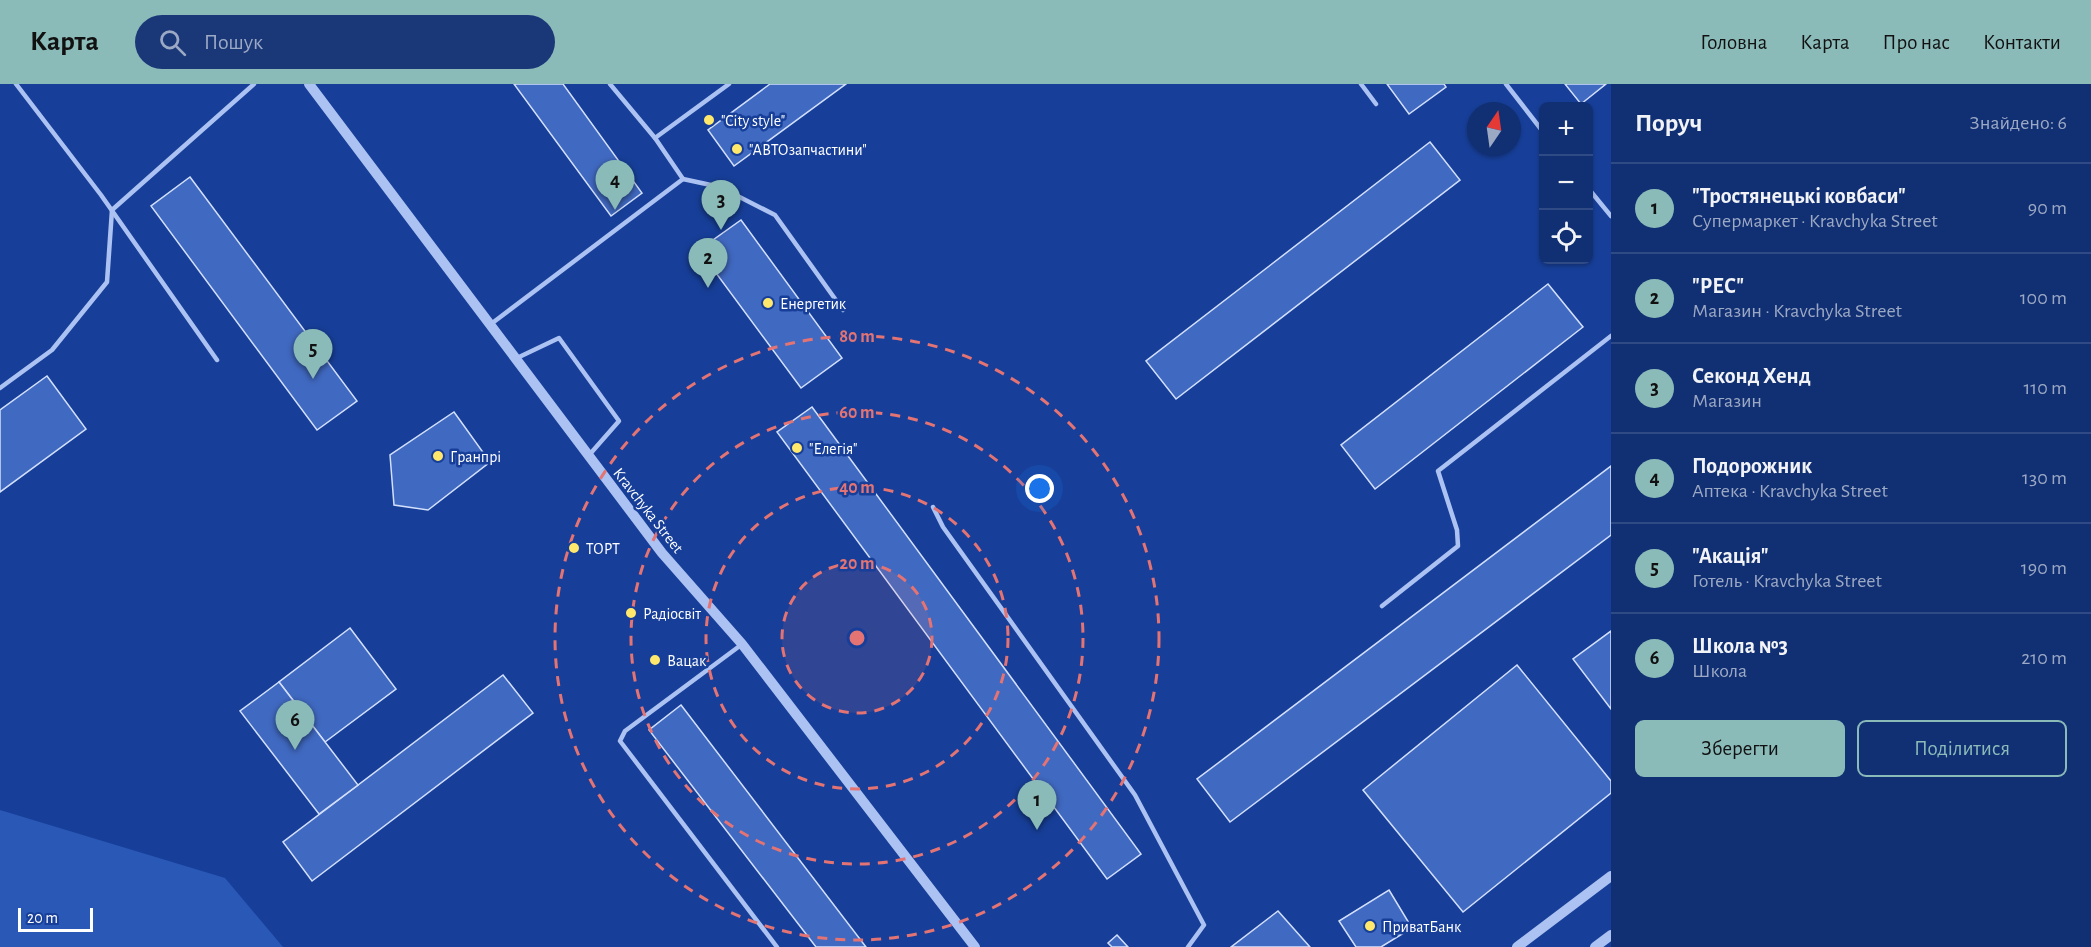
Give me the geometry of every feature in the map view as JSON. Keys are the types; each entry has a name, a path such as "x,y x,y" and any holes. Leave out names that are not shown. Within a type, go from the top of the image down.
{"street":[{"name":"Kravchyka Street","path":"309,84 662,553 742,645 975,947"},
{"path":"1517,947 1611,876"},
{"path":"1595,947 1611,934"}],"lane":[{"path":"16,84 112,210 217,360"},
{"path":"0,388 52,350 107,282 112,210 254,84"},
{"path":"610,84 655,138 683,179 720,187 775,215 843,310"},
{"path":"655,138 729,84"},
{"path":"1361,84 1376,104"},
{"path":"1506,84 1539,127"},
{"path":"489,326 596,248 683,179"},
{"path":"1593,195 1611,216"},
{"path":"1382,606 1458,546 1457,530 1438,471 1611,336"},
{"path":"515,359 558,338 618,421 588,456"},
{"path":"933,507 943,527 1135,795 1204,925 1188,947"},
{"path":"742,645 626,731 620,741 777,947"}],"shaded area":[{"path":"0,810 225,878 283,947 0,947"}],"building":[{"path":"514,84 563,84 642,193 611,216"},
{"path":"770,84 846,84 734,166 708,130"},
{"path":"1387,84 1444,84 1446,87 1409,114"},
{"path":"1565,84 1606,84 1584,102 1579,102"},
{"path":"1430,142 1460,180 1176,399 1146,361"},
{"path":"190,177 357,401 317,430 151,206"},
{"path":"741,220 842,358 801,388 699,250"},
{"path":"1548,284 1583,327 1375,489 1341,445"},
{"path":"47,376 86,429 0,492 0,410"},
{"path":"812,407 1141,854 1107,879 777,432"},
{"path":"454,412 490,462 428,510 394,505 390,455"},
{"path":"1611,466 1611,535 1230,822 1197,779"},
{"path":"350,628 396,689 325,742 279,682"},
{"path":"1611,631 1611,709 1573,659"},
{"path":"1517,665 1611,781 1611,793 1463,912 1363,790"},
{"path":"503,675 533,713 312,881 283,842"},
{"path":"279,682 358,785 319,814 240,711"},
{"path":"681,705 866,947 816,947 649,730"},
{"path":"1389,890 1412,928 1381,947 1356,947 1339,921"},
{"path":"1278,911 1310,947 1231,947"},
{"path":"1117,935 1128,947 1112,947 1108,943"}],"place":[{"name":"\"City style\"","path":"709,120"},
{"name":"\"АВТОзапчастини\"","path":"737,149"},
{"name":"Подорожник","path":"615,210"},
{"name":"Секонд Хенд","path":"721,230"},
{"name":"\"РЕС\"","path":"708,288"},
{"name":"Енергетик","path":"768,303"},
{"name":"\"Акація\"","path":"313,379"},
{"name":"\"Елегія\"","path":"797,448"},
{"name":"Гранпрі","path":"438,456"},
{"name":"ТОРТ","path":"574,548"},
{"name":"Радіосвіт","path":"631,613"},
{"name":"Вацак","path":"655,660"},
{"name":"Школа №3","path":"295,750"},
{"name":"\"Тростянецькі ковбаси\"","path":"1037,830"},
{"name":"ПриватБанк","path":"1370,926"}]}
